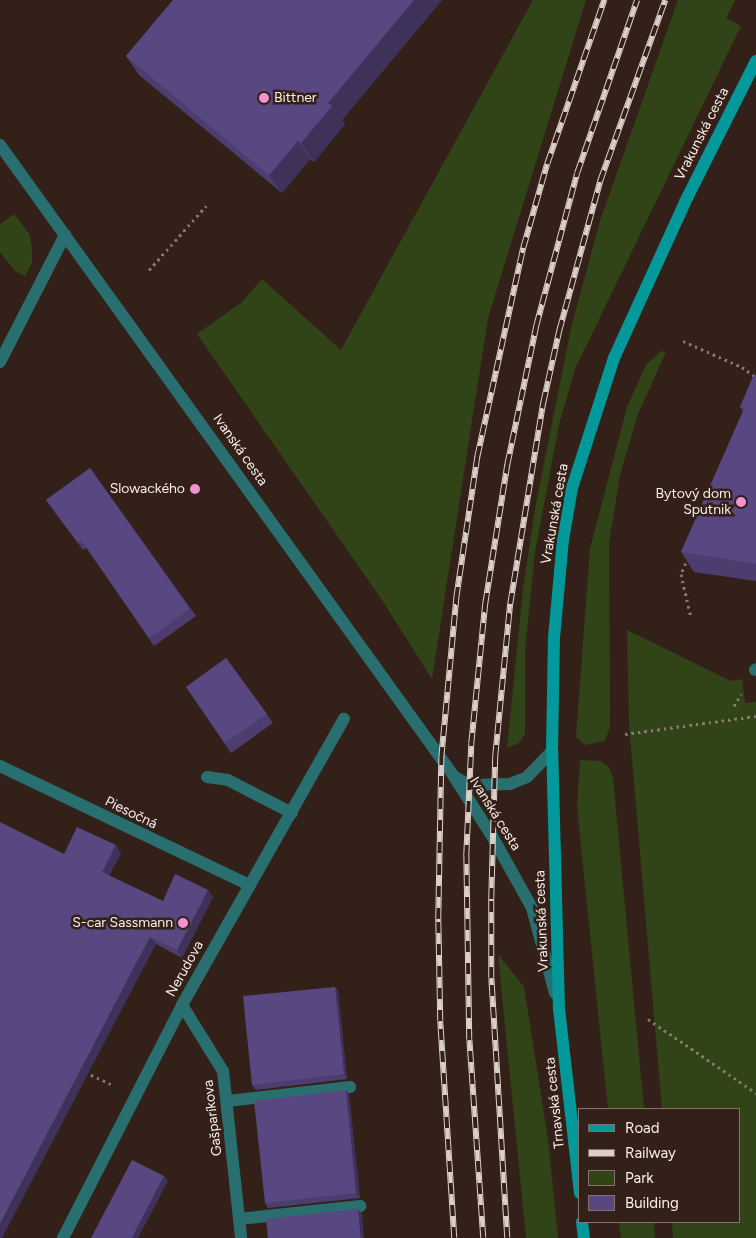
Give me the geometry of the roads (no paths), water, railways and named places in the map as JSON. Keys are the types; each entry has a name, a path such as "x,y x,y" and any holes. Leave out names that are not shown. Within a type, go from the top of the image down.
{"main road":[{"name":"Vrakunská cesta","path":"559,1010 552,751 554,638 563,540 572,488 588,432 614,358 685,202 756,61"},
{"name":"Trnavská cesta","path":"559,1010 578,1176"},
{"path":"582,1223 584,1238"}],"street":[{"name":"Ivanská cesta","path":"0,145 453,775 492,836 532,908 559,1010"},
{"path":"0,362 65,235"},
{"name":"Nerudova","path":"63,1238 182,1005 344,719"},
{"name":"Ivanská cesta","path":"453,775 469,786 510,784 527,777 552,751"},
{"name":"Piesočná","path":"0,766 249,886"},
{"path":"207,777 228,780 292,813"},
{"name":"Gašparíkova","path":"182,1005 223,1071 242,1238"},
{"path":"227,1100 350,1087"},
{"path":"240,1219 360,1206"}],"railway":[{"path":"454,1238 440,1021 438,919 441,758 456,598 477,457 523,248 547,164 604,0"},
{"path":"483,1238 469,1040 466,856 471,744 485,604 507,465 536,326 577,173 637,0"},
{"path":"507,1238 491,978 491,899 495,756 510,604 543,403 559,331 600,181 665,0"}],"place":[{"name":"Bittner","path":"264,98"},
{"name":"Slowackého","path":"195,489"},
{"name":"Bytový dom Sputnik","path":"741,502"},
{"name":"S-car Sassmann","path":"183,923"}]}
